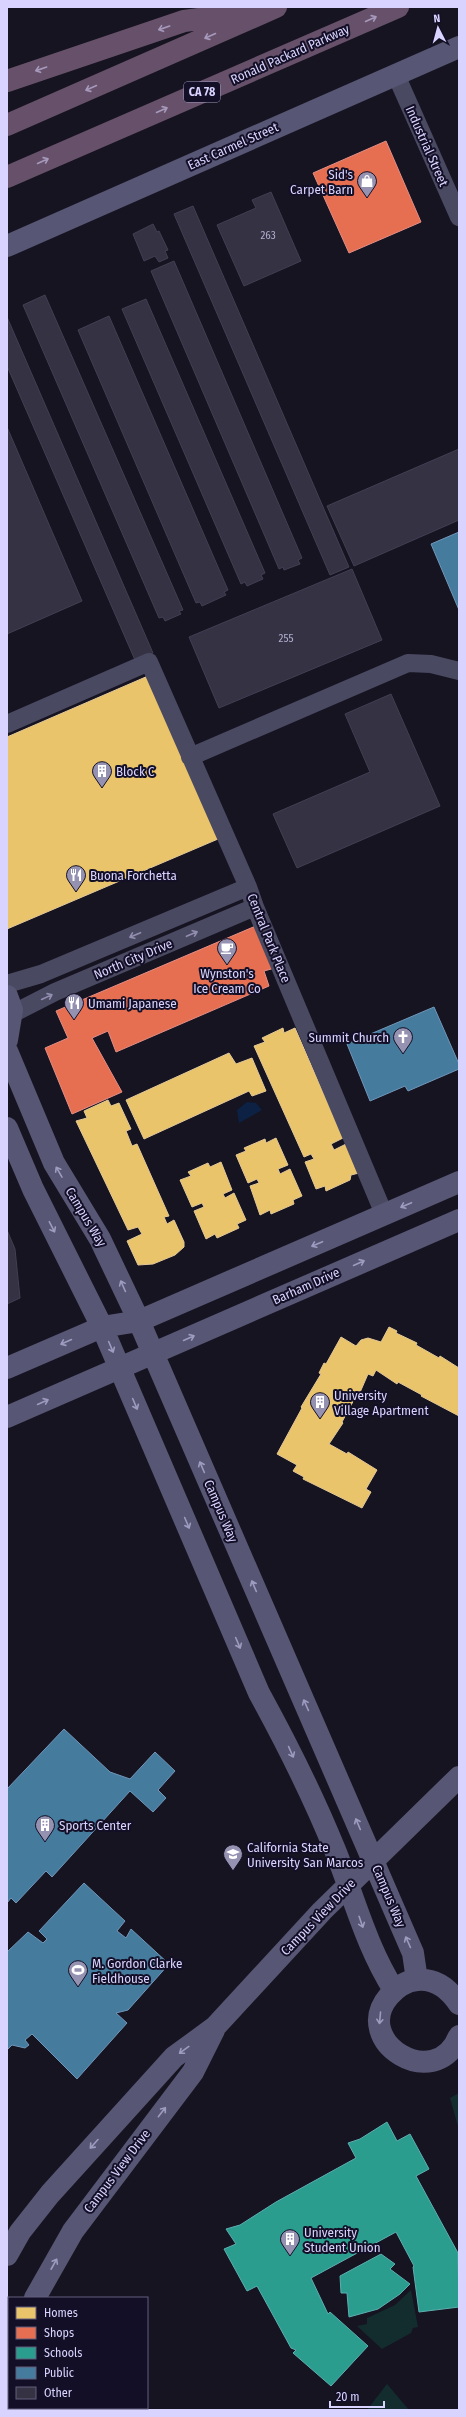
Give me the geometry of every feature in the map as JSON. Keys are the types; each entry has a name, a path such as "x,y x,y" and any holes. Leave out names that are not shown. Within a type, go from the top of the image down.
{"highway":[{"name":"Ronald Packard Parkway","path":"7,177 398,7"},
{"path":"7,81 184,21 274,8"},
{"path":"7,124 274,8"}],"street":[{"name":"East Carmel Street","path":"7,246 459,47"},
{"name":"Industrial Street","path":"396,75 459,217"},
{"name":"Central Park Place","path":"7,724 149,662 248,887 375,1219"},
{"path":"190,756 408,663 431,664 459,670"},
{"name":"North City Drive","path":"7,984 41,974 248,887"},
{"name":"North City Drive","path":"9,1020 55,992 255,907"},
{"name":"Campus Way","path":"7,1050 54,1163 100,1239 139,1321 413,1953 417,1980"},
{"path":"7,1128 33,1189 102,1327 259,1693 288,1745 334,1848 364,1932 382,1971 394,1990"},
{"path":"7,1368 102,1327 139,1321 459,1182"},
{"name":"Barham Drive","path":"120,1368 459,1220"},
{"path":"7,1418 120,1368"},
{"name":"Campus View Drive","path":"7,2255 20,2232 77,2163 174,2057 215,2027 373,1860 459,1777"},
{"path":"459,2004 452,1994 442,1985 430,1981 417,1980 409,1982 394,1990 383,2006 380,2025 383,2037 390,2048 400,2056 412,2061 425,2062 437,2059 448,2052 459,2036"},
{"name":"Campus View Drive","path":"37,2297 73,2231 192,2072 215,2027"}],"green space":[{"path":"459,2093 459,2130 450,2098"},
{"path":"411,2290 418,2327 413,2328 411,2333 382,2349 357,2326 367,2324 367,2318 395,2305"},
{"path":"387,2384 409,2410 367,2410"}],"water":[{"path":"247,1102 256,1103 262,1110 239,1123 237,1110"}],"building: Homes":[{"name":"Block C","path":"148,676 218,839 7,929 7,737"},
{"path":"283,1028 284,1033 295,1028 343,1138 331,1144 334,1150 346,1144 359,1173 351,1175 350,1180 326,1191 325,1186 316,1189 305,1162 314,1159 311,1154 304,1157 254,1046 265,1042 262,1038"},
{"path":"229,1053 236,1064 252,1058 266,1091 252,1096 249,1091 144,1139 126,1100"},
{"path":"108,1100 111,1106 119,1103 131,1129 126,1131 132,1146 137,1144 169,1216 164,1217 167,1224 174,1220 184,1242 184,1247 175,1255 153,1264 138,1265 127,1241 142,1234 138,1227 128,1230 76,1121 87,1118 84,1111"},
{"path":"276,1138 288,1165 278,1169 280,1174 290,1169 302,1196 293,1200 294,1204 271,1214 270,1210 260,1215 250,1186 259,1183 257,1179 248,1183 236,1155 246,1151 244,1148 265,1139 266,1143"},
{"path":"221,1162 232,1190 223,1194 225,1198 234,1193 246,1220 237,1224 239,1228 217,1238 215,1234 206,1239 194,1211 204,1207 202,1203 192,1207 180,1180 191,1176 188,1172 208,1163 210,1167"},
{"name":"University Village Apartment","path":"389,1327 397,1331 396,1333 417,1343 416,1345 439,1358 440,1356 459,1368 459,1416 398,1382 397,1384 376,1370 373,1376 368,1374 358,1397 356,1396 342,1422 343,1423 329,1444 347,1454 348,1452 377,1470 366,1489 371,1492 362,1508 303,1479 304,1477 293,1471 297,1465 277,1454 302,1408 301,1407 321,1374 319,1373 324,1363 326,1364 341,1337 356,1346 361,1340 368,1338 381,1342"}],"building: Shops":[{"name":"Sid's Carpet Barn","path":"386,141 421,222 349,253 313,173"},
{"path":"258,925 275,968 264,971 269,986 116,1052 108,1031 92,1038 122,1092 72,1114 45,1048 68,1038 56,1011"}],"building: Schools":[{"name":"University Student Union","path":"387,2122 397,2141 410,2134 429,2169 416,2176 458,2253 459,2307 419,2312 414,2266 396,2232 311,2278 328,2314 330,2312 368,2346 331,2386 293,2353 296,2350 291,2348 257,2286 247,2291 224,2249 236,2244 226,2229 240,2225 276,2202 356,2158 348,2143 360,2139"},
{"path":"381,2254 395,2264 390,2269 410,2284 400,2294 378,2309 349,2317 347,2293 341,2293 340,2276"},
{"path":"86,2409 87,2410 66,2410"}],"building: Public":[{"path":"459,532 459,610 431,544"},
{"name":"Summit Church","path":"434,1007 459,1064 459,1069 408,1091 405,1086 370,1101 347,1044"},
{"name":"Sports Center","path":"64,1729 110,1772 130,1779 155,1752 175,1771 158,1790 166,1798 153,1812 130,1791 52,1877 46,1871 16,1903 11,1898 7,1903 7,1789"},
{"name":"M. Gordon Clarke Fieldhouse","path":"84,1883 125,1921 117,1931 126,1938 131,1929 169,1964 128,2010 116,2013 127,2023 77,2079 32,2034 25,2040 29,2045 25,2048 12,2045 7,2050 7,1952 28,1932 43,1943 47,1939 39,1931"}],"building: Other":[{"path":"271,192 301,261 244,286 217,225 256,208 252,200"},
{"path":"193,206 349,567 330,575 174,214"},
{"path":"153,224 157,232 159,231 168,250 165,251 168,258 159,262 155,256 144,261 133,234"},
{"path":"174,261 302,558 298,560 300,564 284,570 283,567 279,569 151,271"},
{"path":"45,295 183,610 179,611 181,614 165,621 163,617 159,618 23,305"},
{"path":"146,299 265,573 261,575 263,579 247,586 245,582 241,584 122,309"},
{"path":"109,316 228,590 224,592 226,595 202,606 200,602 196,603 78,330"},
{"path":"7,317 153,653 135,660 7,366"},
{"path":"7,427 82,601 7,634"},
{"path":"459,449 459,520 354,566 327,506"},
{"path":"352,569 382,640 219,708 189,637"},
{"path":"391,694 440,806 297,868 273,814 370,772 345,714"},
{"path":"7,1230 15,1249 20,1298 7,1304"}],"place":[{"name":"Sid's Carpet Barn","path":"367,198"},
{"name":"Block C","path":"102,788"},
{"name":"Buona Forchetta","path":"76,892"},
{"name":"Wynston's Ice Cream Co","path":"227,965"},
{"name":"Umami Japanese","path":"74,1020"},
{"name":"Summit Church","path":"403,1054"},
{"name":"University Village Apartment","path":"320,1419"},
{"name":"Sports Center","path":"45,1842"},
{"name":"California State University San Marcos","path":"233,1871"},
{"name":"M. Gordon Clarke Fieldhouse","path":"78,1987"},
{"name":"University Student Union","path":"290,2256"}]}
